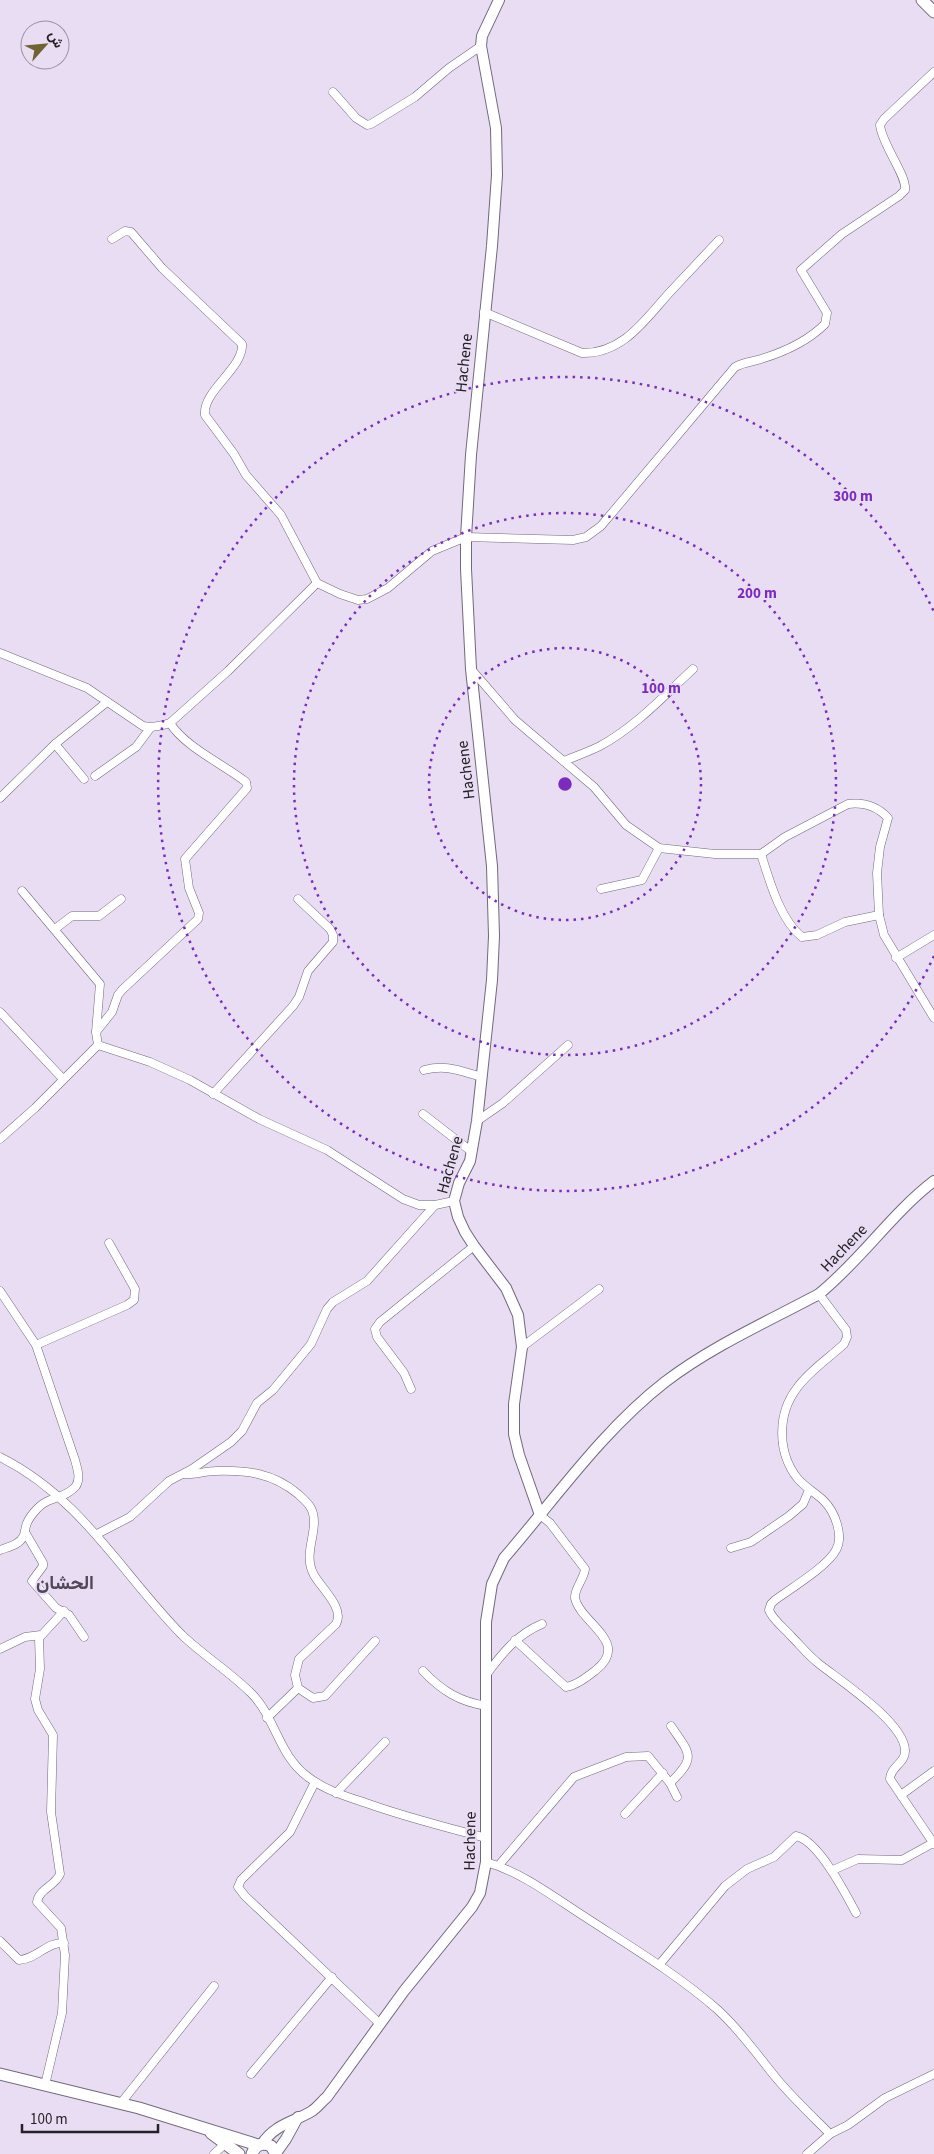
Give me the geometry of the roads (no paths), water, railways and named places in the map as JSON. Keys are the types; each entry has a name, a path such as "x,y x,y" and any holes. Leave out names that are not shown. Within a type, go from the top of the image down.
{"main road":[{"path":"922,0 934,12"},
{"path":"0,2074 121,2104 208,2131 228,2141 257,2148 270,2146 276,2153"},
{"path":"228,2141 239,2154"}],"street":[{"name":"Hachene","path":"499,0 482,36 481,46 496,128 497,175 492,246 471,455 466,537 471,669 489,832 494,897 492,980 478,1121 472,1152 455,1192 454,1201 458,1217 474,1246 511,1297 520,1325 522,1347 514,1404 514,1434 540,1515"},
{"path":"333,92 356,118 367,125 371,124 415,97 449,68 481,46"},
{"path":"112,239 125,231 132,232 162,268 242,344 241,354 206,404 205,415 234,454 246,475 281,515 317,583 358,600 367,599 388,588 432,551 466,537 573,540 586,537 601,526 735,367 744,362 760,359 801,343 822,328 826,324 827,313 801,270 842,234 905,190 905,180 898,170 880,125 934,72"},
{"path":"484,312 582,353 591,354 613,348 628,338 640,326 719,240"},
{"path":"0,653 87,688 143,726 150,728 170,723 228,671 317,583"},
{"path":"471,669 514,720 594,787 626,824 658,848 714,854 761,854 785,837 848,804 859,803 883,812 888,818 880,847 877,873 879,916 884,935 896,958 934,1018"},
{"path":"564,761 602,745 645,714 693,669"},
{"path":"0,798 55,744 107,702"},
{"path":"96,1032 112,1012 118,995 122,990 198,918 199,913 189,888 185,859 248,788 246,782 185,739 176,732 170,723"},
{"path":"95,776 136,747 150,728"},
{"path":"55,744 84,779"},
{"path":"601,889 642,880 658,848"},
{"path":"761,854 778,901 795,932 802,937 817,935 845,922 879,916"},
{"path":"22,891 100,984 96,1032 98,1045"},
{"path":"55,929 72,916 99,916 121,899"},
{"path":"213,1094 293,1006 300,996 308,971 333,942 333,935 330,929 298,899"},
{"path":"896,958 934,935"},
{"path":"0,1012 63,1078"},
{"path":"98,1045 171,1071 190,1080 259,1119 327,1150 403,1199 419,1205 435,1205 454,1201"},
{"path":"0,1138 35,1108 98,1045"},
{"path":"478,1121 503,1104 568,1045"},
{"path":"424,1070 447,1067 482,1077"},
{"path":"422,1114 472,1152"},
{"name":"Hachene","path":"257,2148 285,2123 313,2110 327,2096 379,2023 472,1907 480,1893 486,1862 486,1622 492,1584 504,1558 619,1424 665,1382 728,1340 819,1294 835,1281 907,1205 934,1181"},
{"path":"97,1534 130,1517 169,1480 192,1469 238,1436 257,1403 273,1390 311,1344 327,1309 367,1281 435,1205"},
{"path":"36,1345 127,1305 134,1300 135,1289 109,1243"},
{"path":"411,1389 404,1373 377,1337 375,1329 380,1322 474,1246"},
{"path":"522,1347 599,1289"},
{"path":"0,1291 36,1345 76,1460 78,1474 76,1486 60,1498 45,1502 38,1509 26,1525 23,1538 17,1543 0,1550"},
{"path":"819,1294 846,1330 847,1337 844,1344 798,1386 786,1403 782,1418 784,1451 798,1479 824,1501 833,1514 839,1534 838,1545 829,1559 775,1600 769,1610 785,1630 816,1661 879,1710 896,1731 903,1742 905,1754 890,1777 892,1784 933,1843 902,1860 858,1859 833,1870"},
{"path":"0,1457 32,1475 51,1489 97,1534 182,1634 251,1694 263,1708 290,1761 315,1782 336,1793 394,1813 486,1838"},
{"path":"180,1474 215,1471 266,1475 287,1485 307,1502 312,1509 314,1524 309,1560 313,1573 336,1608 338,1618 336,1624 300,1659 295,1675 298,1688 313,1698 325,1696 375,1641"},
{"path":"731,1548 751,1542 789,1516 803,1504 809,1490"},
{"path":"515,1640 566,1688 576,1684 595,1671 605,1661 608,1653 607,1645 600,1630 576,1601 575,1595 585,1575 585,1569 550,1523 540,1515"},
{"path":"25,1532 43,1563 43,1566 32,1581 56,1608 64,1611 84,1637"},
{"path":"46,2085 62,2006 64,1943 61,1928 40,1905 37,1899 60,1874 51,1812 53,1735 35,1704 35,1699 40,1669 38,1642 41,1635 64,1611"},
{"path":"486,1675 515,1640 542,1624"},
{"path":"0,1649 24,1637 41,1635"},
{"path":"423,1671 436,1685 448,1694 472,1704 487,1706"},
{"path":"267,1718 298,1688"},
{"path":"670,1783 684,1770 689,1760 688,1751 671,1726"},
{"path":"336,1793 385,1742"},
{"path":"498,1865 574,1777 611,1761 626,1757 648,1756 670,1783 678,1797"},
{"path":"901,1795 934,1771"},
{"path":"625,1814 662,1773"},
{"path":"315,1782 290,1832 240,1880 238,1886 245,1896 379,2023"},
{"path":"659,1966 725,1886 747,1869 774,1857 796,1836 799,1836 812,1847 833,1870 856,1913"},
{"path":"486,1862 498,1865 526,1879 659,1966 725,2016 778,2080 830,2134"},
{"path":"0,1941 19,1960 28,1959 53,1944 64,1943"},
{"path":"251,2074 332,1977"},
{"path":"121,2104 214,1986"},
{"path":"807,2154 830,2134 848,2125 885,2098 934,2074"},
{"path":"276,2153 298,2118"},
{"path":"214,2154 228,2141"}],"district":[{"name":"الحشان","path":"65,1583"}]}
